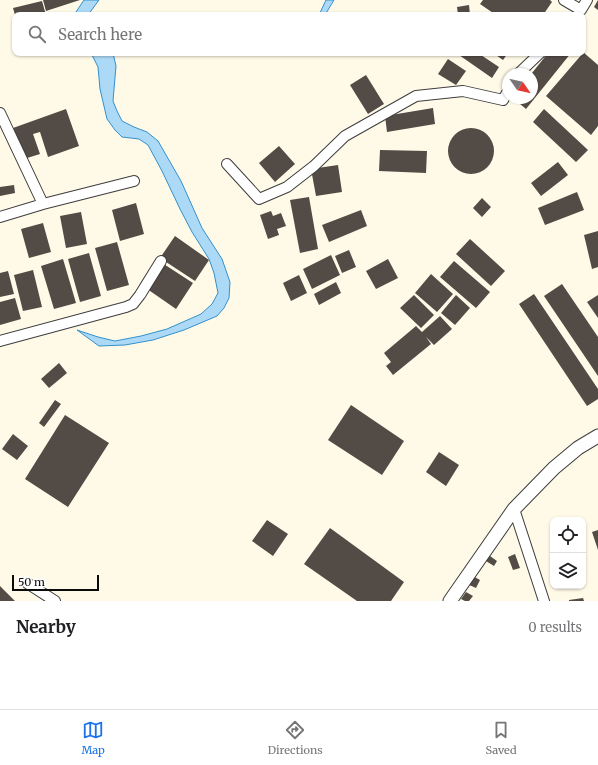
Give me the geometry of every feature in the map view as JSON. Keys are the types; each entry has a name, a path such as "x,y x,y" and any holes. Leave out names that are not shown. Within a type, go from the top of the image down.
{"street":[{"path":"564,0 579,12 587,0"},
{"path":"524,68 537,56"},
{"path":"227,164 260,199 287,187 314,166 345,136 416,96 463,91 502,100"},
{"path":"0,112 43,204"},
{"path":"0,217 43,204 134,181"},
{"path":"0,341 133,304 161,261"},
{"path":"450,601 514,509 554,468 578,448 598,436"},
{"path":"514,509 544,601"},
{"path":"28,583 55,601"}],"water":[{"path":"84,0 99,0 90,12 76,12"},
{"path":"326,0 334,0 327,12 320,12"},
{"path":"92,56 114,56 116,66 113,101 122,121 147,132 158,141 181,181 202,228 222,259 230,282 229,298 224,308 217,316 184,330 153,340 125,345 99,346 77,330 115,341 141,336 167,329 201,314 212,304 218,293 214,273 209,259 192,232 148,145 139,139 122,137 107,119 100,89 98,67"}],"building":[{"path":"43,0 80,0 46,11"},
{"path":"483,0 550,0 552,2 545,12 492,12 480,4"},
{"path":"598,0 598,10 594,7"},
{"path":"42,1 45,12 14,12 13,8"},
{"path":"469,5 470,12 458,12 457,7"},
{"path":"586,55 598,65 598,126 591,135 546,96 580,56 586,56"},
{"path":"460,56 482,56 499,67 492,78"},
{"path":"497,56 506,56 503,60"},
{"path":"546,56 569,56 538,94 538,68 536,68"},
{"path":"448,59 466,71 456,85 438,74"},
{"path":"366,75 384,104 368,114 350,85"},
{"path":"520,104 530,104 526,109"},
{"path":"433,108 435,124 387,132 385,116"},
{"path":"66,109 79,146 48,157 40,132 33,134 40,154 24,159 13,128"},
{"path":"544,109 588,150 576,162 533,122"},
{"path":"471,128 484,132 490,138 494,151 490,164 484,170 471,174 458,170 452,164 448,151 452,138 458,132"},
{"path":"279,146 295,164 275,182 259,163"},
{"path":"380,150 427,151 426,173 379,171"},
{"path":"558,162 568,175 541,196 531,183"},
{"path":"338,165 342,192 316,196 311,169"},
{"path":"14,185 15,193 0,196 0,187"},
{"path":"577,192 584,210 545,225 538,208"},
{"path":"309,197 318,249 300,253 290,200"},
{"path":"482,198 491,207 482,217 473,208"},
{"path":"136,203 144,234 120,241 112,210"},
{"path":"361,210 367,226 329,242 322,225"},
{"path":"271,211 273,216 281,213 286,226 277,229 279,235 268,239 260,215"},
{"path":"81,212 87,244 66,248 60,216"},
{"path":"43,223 51,252 29,258 21,229"},
{"path":"598,231 598,267 592,269 584,235"},
{"path":"175,236 209,260 195,281 160,258"},
{"path":"470,239 505,271 491,286 456,254"},
{"path":"117,242 129,285 107,291 95,248"},
{"path":"349,250 356,267 342,273 335,256"},
{"path":"89,253 101,296 80,302 68,259"},
{"path":"331,255 340,275 312,289 303,269"},
{"path":"63,259 76,303 54,309 41,266"},
{"path":"156,259 193,283 176,309 140,284"},
{"path":"388,259 398,278 376,289 366,271"},
{"path":"454,261 490,292 476,308 440,277"},
{"path":"33,270 42,307 23,311 14,275"},
{"path":"8,271 14,294 0,297 0,273"},
{"path":"431,274 453,294 437,312 415,293"},
{"path":"299,275 307,293 291,301 283,283"},
{"path":"336,282 341,293 319,305 314,294"},
{"path":"562,284 598,337 598,376 544,296"},
{"path":"534,294 598,389 598,399 587,406 519,304"},
{"path":"414,295 434,315 421,328 400,308"},
{"path":"456,295 470,308 455,325 441,313"},
{"path":"598,295 598,318 587,302"},
{"path":"15,298 21,319 0,325 0,302"},
{"path":"440,316 452,329 434,345 426,337 431,344 393,375 386,366 391,362 384,353 416,326 422,332"},
{"path":"59,363 67,373 49,388 41,379"},
{"path":"55,400 61,404 44,427 39,423"},
{"path":"351,405 404,441 382,475 328,440"},
{"path":"65,415 109,443 68,507 25,479"},
{"path":"13,434 28,446 17,460 2,449"},
{"path":"439,452 459,465 446,486 426,472"},
{"path":"267,520 288,534 273,556 252,541"},
{"path":"330,528 404,582 391,601 357,601 304,564"},
{"path":"598,530 598,550 592,532"},
{"path":"515,554 520,568 513,570 508,557"},
{"path":"490,556 497,561 494,566 486,561"},
{"path":"471,575 480,580 476,588 467,584"},
{"path":"0,586 15,601 0,601"},
{"path":"466,592 473,596 469,601 461,599"},
{"path":"583,598 584,601 569,601 569,600"}]}
